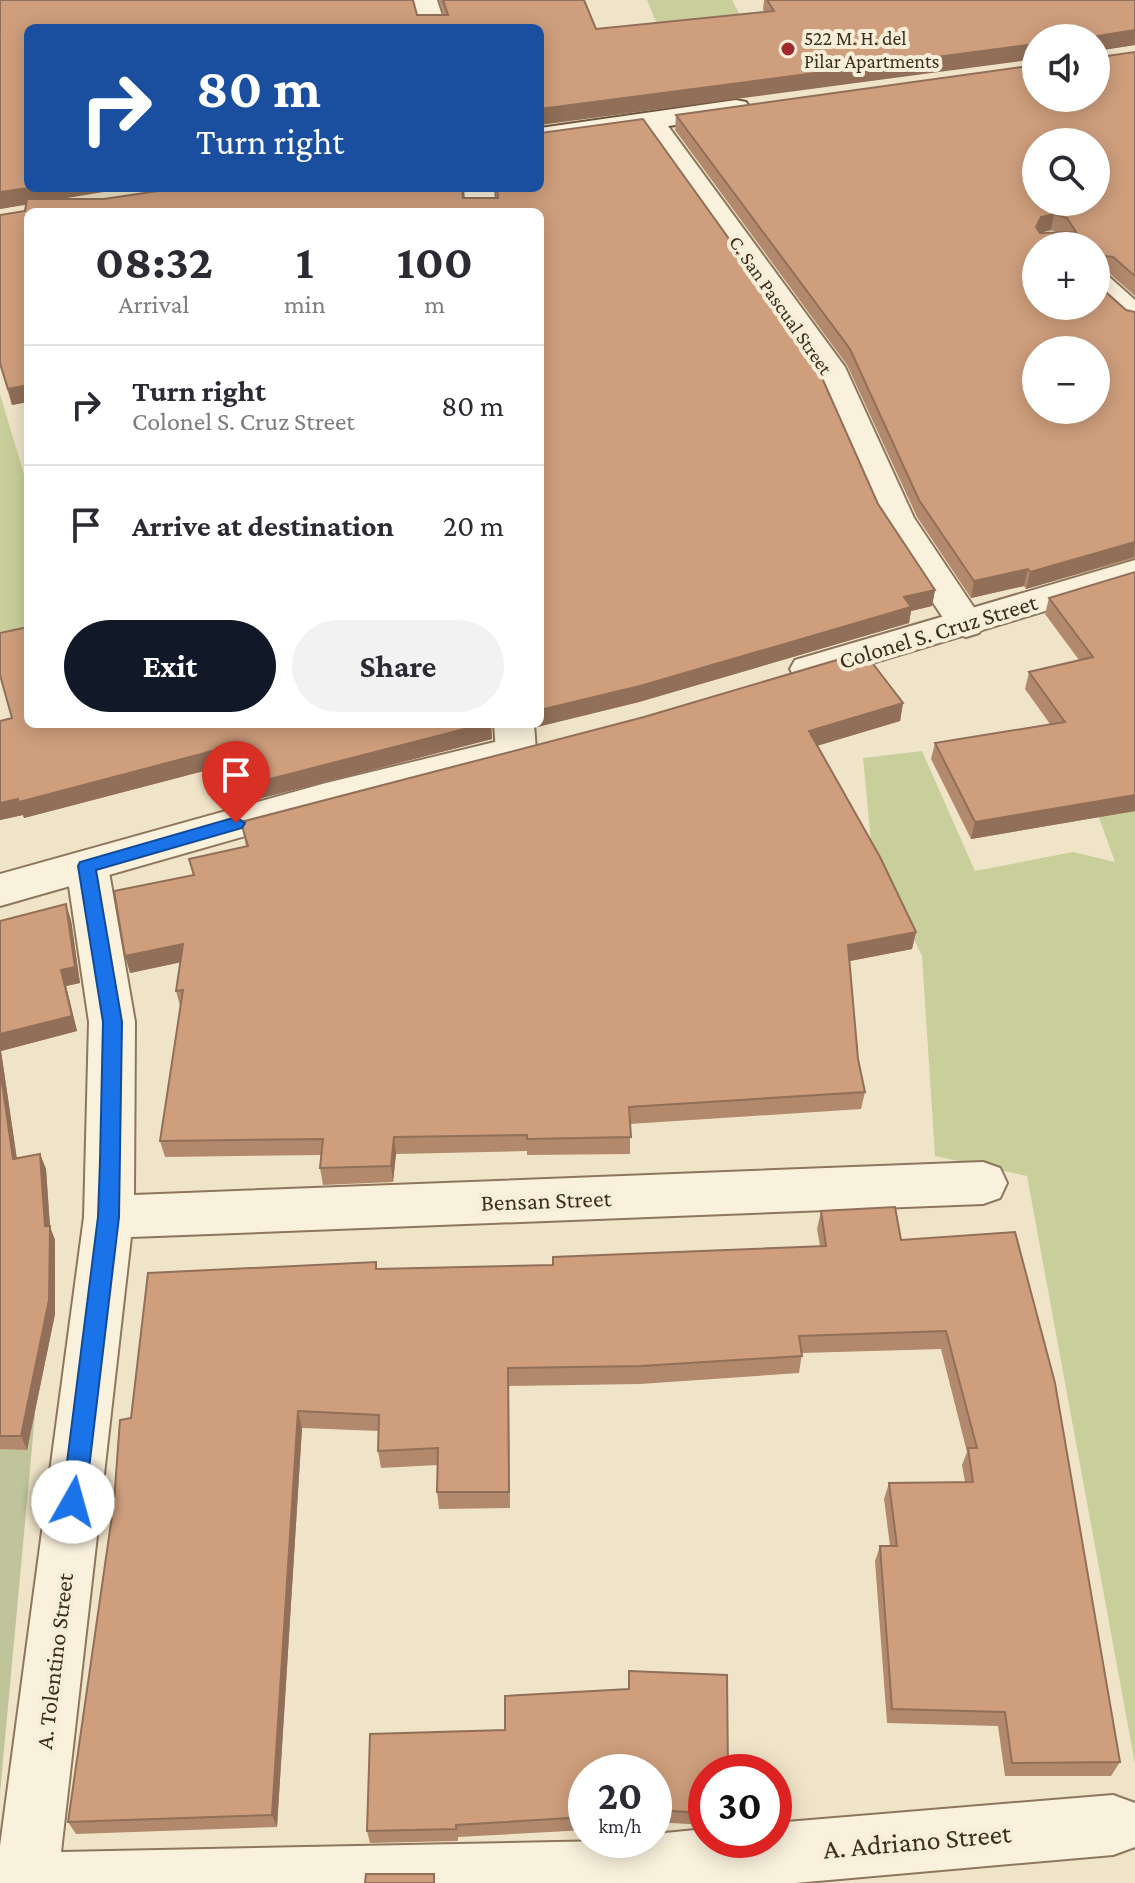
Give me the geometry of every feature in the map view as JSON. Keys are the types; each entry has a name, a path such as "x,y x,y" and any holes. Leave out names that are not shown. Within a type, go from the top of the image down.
{"street":[{"path":"424,0 432,24"},
{"path":"544,136 767,104"},
{"name":"C. San Pascual Street","path":"650,121 828,367 896,519 966,624"},
{"path":"1110,295 1135,317"},
{"name":"Colonel S. Cruz Street","path":"775,679 1135,572"},
{"path":"0,890 326,798 515,738 558,740"},
{"name":"A. Tolentino Street","path":"26,1883 109,1217 112,1022 87,866"},
{"name":"Bensan Street","path":"109,1217 983,1183"},
{"name":"A. Adriano Street","path":"530,1879 1113,1825"},
{"path":"55,1883 530,1879"}],"green space":[{"path":"647,0 732,0 742,19 658,27"},
{"path":"0,394 24,475 24,632 0,635"},
{"path":"922,751 975,871 1073,852 1115,862 1089,790 1135,798 1135,1764 1027,1176 935,1156 922,956 872,852 863,758"},
{"path":"35,1415 0,1793 0,1422"}],"building":[{"path":"0,0 413,0 417,15 448,15 443,0 584,0 596,29 774,11 767,0 1135,0 1135,30 1110,34 1110,24 1022,24 1022,46 544,108 544,24 24,24 24,189 0,192"},
{"path":"1135,52 1135,276 1110,257 1110,232 1076,232 1067,218 1060,216 1110,216 1110,128 1022,128 1022,216 1045,216 1041,217 1036,227 1039,232 1022,232 1022,320 1110,320 1110,296 1126,310 1135,312 1135,542 1030,572 1028,569 974,581 919,500 850,349 676,115 1022,67 1022,112 1110,112 1110,56"},
{"path":"643,119 811,353 878,504 935,590 904,597 911,607 640,686 544,709 544,208 26,208 27,199 104,199 151,192 462,192 463,198 498,198 497,192 544,192 544,132"},
{"path":"24,211 24,386 8,389 0,363 0,215"},
{"path":"1135,572 1135,795 975,822 935,743 1065,722 1029,672 1093,657 1049,598"},
{"path":"24,628 24,728 468,728 231,789 220,749 19,802 18,799 0,803 0,721 12,718 0,675 0,633"},
{"path":"864,652 903,703 809,731 880,857 916,932 848,945 858,1059 865,1092 629,1107 631,1137 394,1137 391,1166 320,1168 323,1139 160,1141 183,990 176,991 183,944 125,956 114,891 194,875 189,859 248,846 241,822 644,717"},
{"path":"66,904 75,967 61,970 72,1016 0,1034 0,921"},
{"path":"0,1068 13,1159 40,1154 45,1226 50,1226 49,1300 21,1436 0,1436"},
{"path":"895,1207 901,1240 1015,1232 1055,1383 1120,1762 1012,1763 1005,1712 892,1709 880,1546 897,1546 889,1483 973,1482 968,1448 977,1448 946,1331 799,1336 802,1356 641,1366 508,1368 509,1492 437,1492 438,1448 378,1451 379,1415 298,1411 272,1815 68,1822 114,1502 120,1420 131,1418 148,1273 376,1262 376,1269 553,1265 553,1257 826,1246 821,1211"},
{"path":"629,1671 727,1675 728,1754 688,1754 688,1812 672,1811 672,1754 568,1754 568,1818 456,1825 456,1829 367,1831 370,1734 505,1730 505,1696 629,1689"},
{"path":"366,1874 434,1874 434,1883 365,1883"}],"place":[{"name":"522 M. H. del Pilar Apartments","path":"788,49"}],"route":[{"path":"73,1502 109,1217 112,1022 87,866 236,823"}]}
